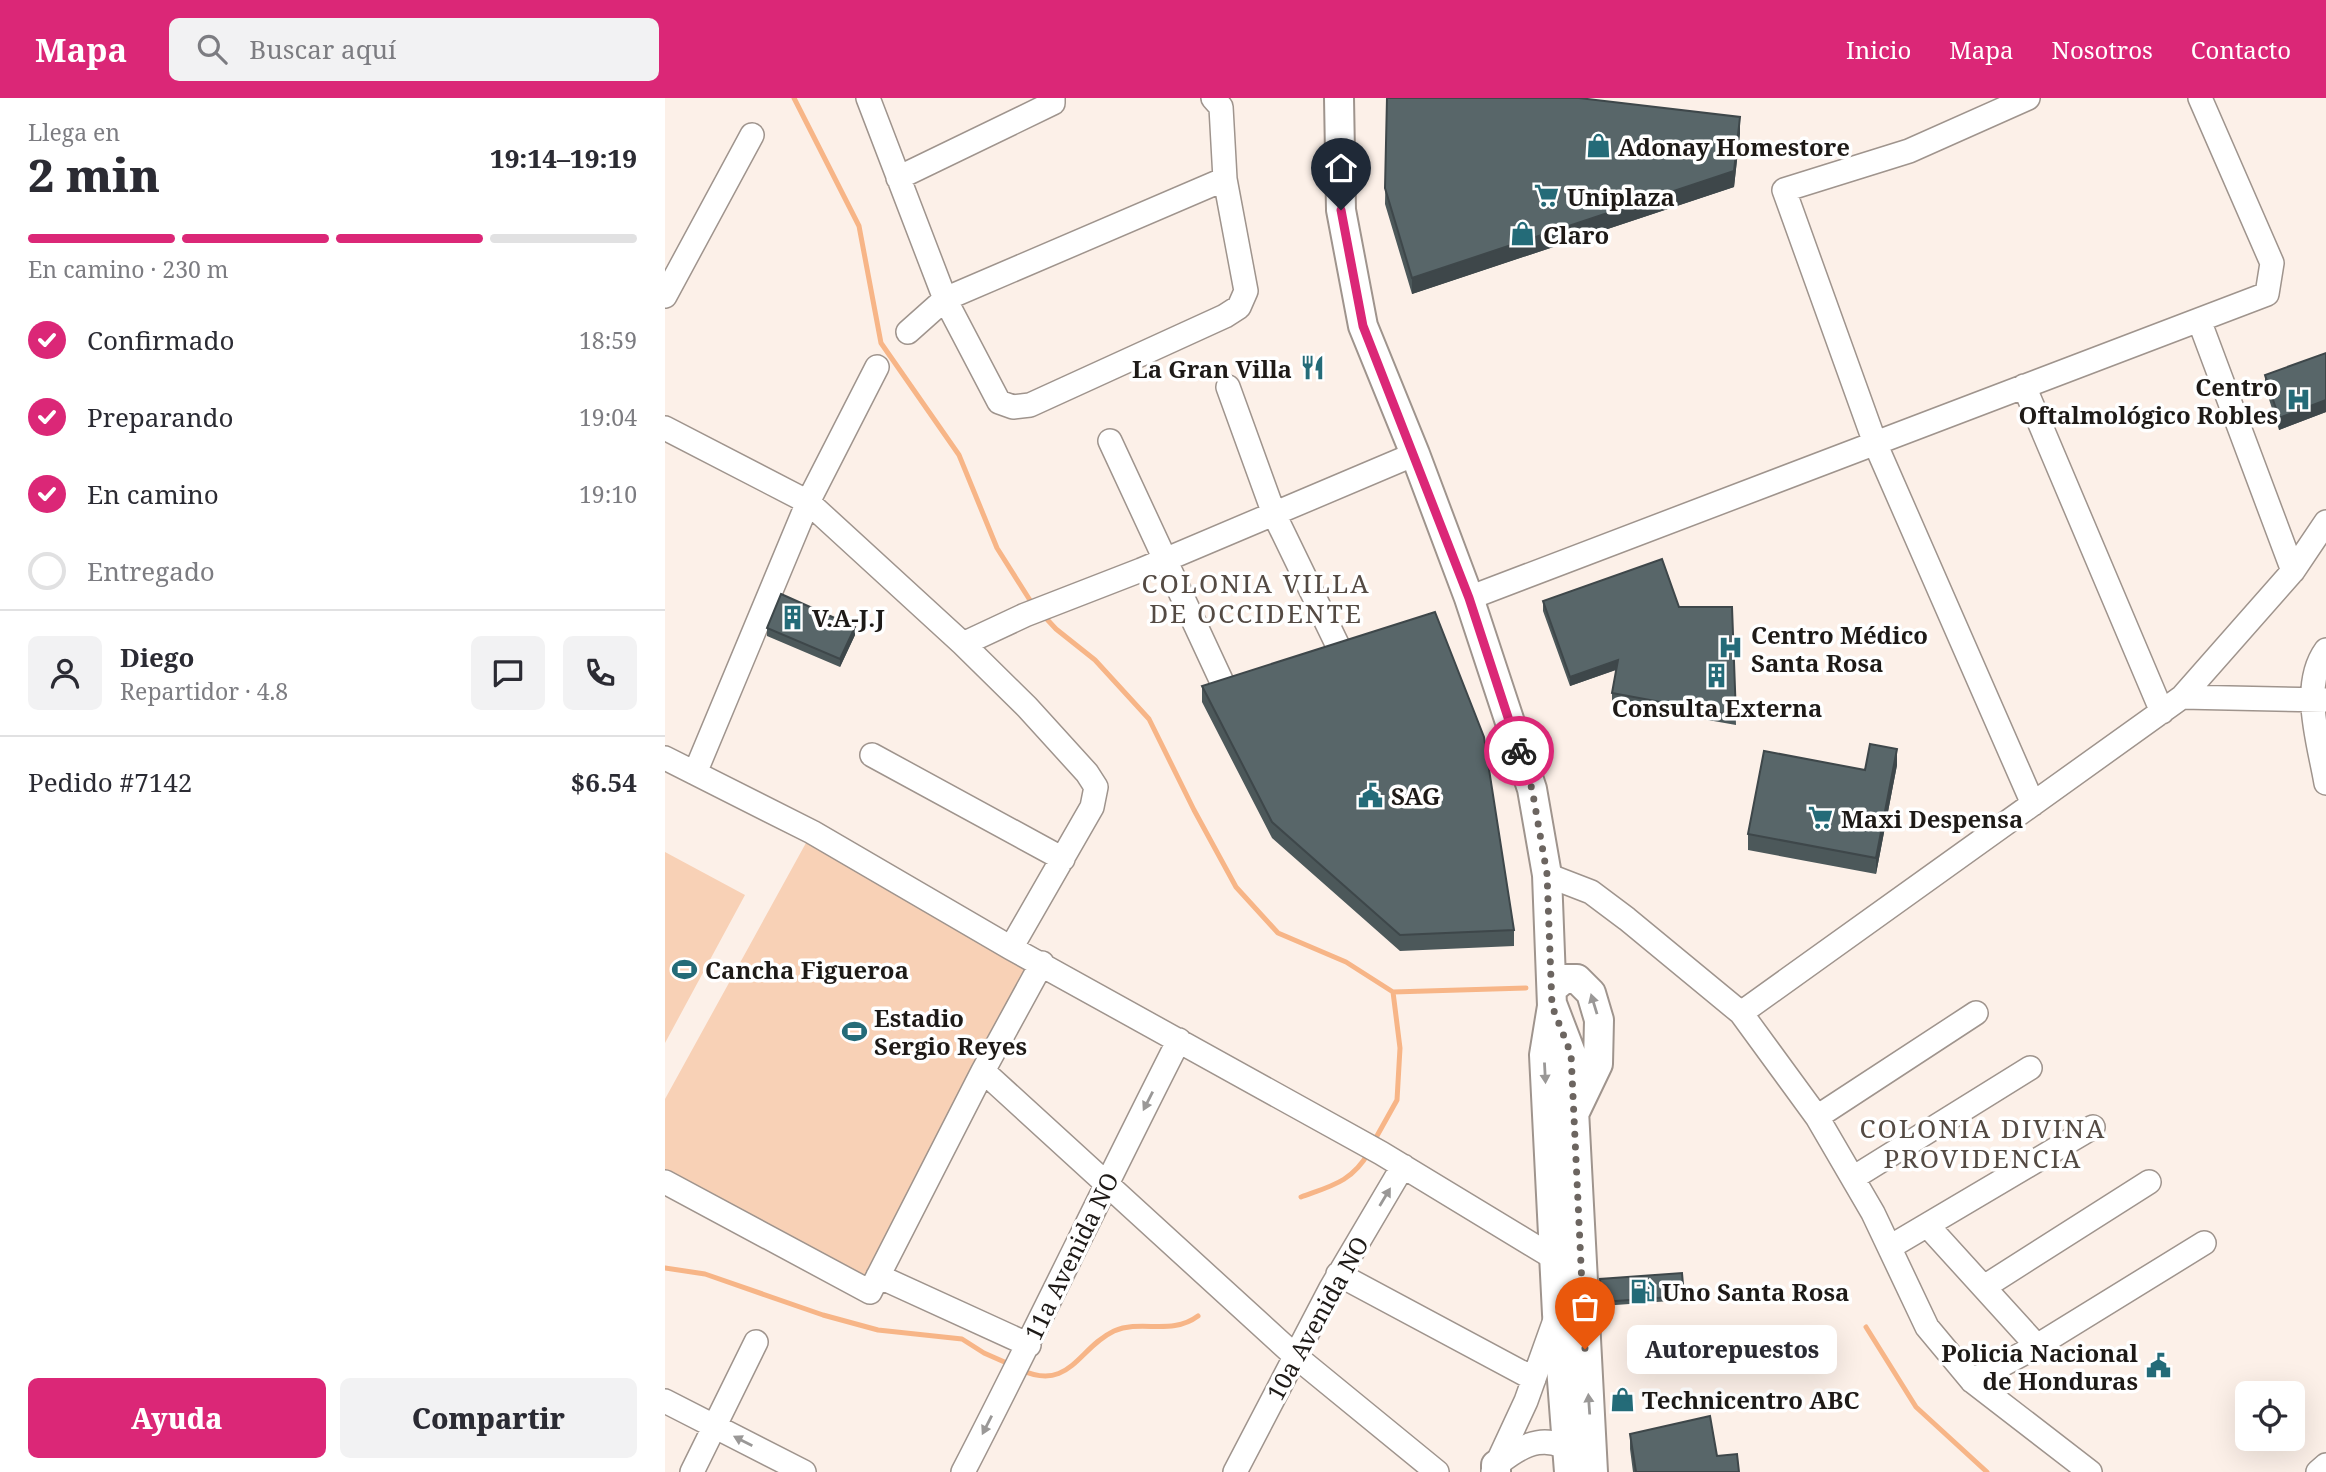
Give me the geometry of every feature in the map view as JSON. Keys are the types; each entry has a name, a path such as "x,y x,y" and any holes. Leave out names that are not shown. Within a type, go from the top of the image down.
{"main road":[{"path":"1339,98 1341,210 1363,326 1469,598 1532,789 1547,874 1552,997 1544,1055 1557,1314 1568,1459"},
{"path":"1552,997 1565,979 1577,979 1591,993 1599,1020 1598,1064 1574,1115"},
{"path":"1552,997 1571,1054 1592,1472"}],"street":[{"path":"868,98 945,299 999,402 1013,407 1030,405 1225,316 1239,307 1246,292 1225,179 1221,107 1213,98"},
{"path":"2028,98 1909,151 1784,190 1875,443 2033,804"},
{"path":"1469,598 2267,294 2272,263 2200,98"},
{"path":"898,178 1057,100"},
{"path":"665,296 752,135"},
{"path":"908,331 945,299 1225,179"},
{"path":"2199,320 2293,571"},
{"path":"695,774 808,502 877,366"},
{"path":"2024,386 2162,712"},
{"path":"1228,387 1274,514 1338,646"},
{"path":"665,428 808,502 963,644 1027,707 1087,773 1095,787 1092,807 1010,948"},
{"path":"1110,441 1221,680"},
{"path":"963,644 1025,615 1415,454"},
{"path":"1741,1013 2182,697 2293,571 2326,522"},
{"path":"2326,650 2317,663 2326,783"},
{"path":"2182,697 2319,700"},
{"path":"872,755 1063,859"},
{"path":"665,758 812,832 1010,948 1042,963 1371,1147 1554,1258"},
{"path":"1547,874 1591,892 1741,1013 1817,1117 1853,1178 1927,1326 1972,1381 2090,1472"},
{"path":"665,1182 870,1292 983,1071 1042,963"},
{"path":"1817,1117 1976,1013"},
{"name":"11a Avenida NO","path":"963,1472 1179,1040"},
{"path":"1853,1178 2030,1068"},
{"path":"983,1071 1294,1354 1437,1472"},
{"path":"1889,1247 2093,1126"},
{"name":"10a Avenida NO","path":"1235,1472 1294,1354 1403,1166"},
{"path":"1984,1287 2149,1182"},
{"path":"1927,1225 2037,1346"},
{"path":"1972,1381 2037,1346 2204,1243"},
{"path":"1338,1274 1534,1379"},
{"path":"878,1276 1021,1360"},
{"path":"1495,1470 1526,1401 1557,1314"},
{"path":"692,1472 756,1342"},
{"path":"665,1401 804,1472"},
{"path":"1495,1470 1525,1445 1548,1441 1568,1459 1582,1458 1592,1472"},
{"path":"2318,1472 2326,1465"}],"shaded area":[{"name":"Estadio Sergio Reyes","path":"812,832 1042,963 870,1292 665,1182 665,1099"},
{"name":"Cancha Figueroa","path":"665,852 745,895 665,1043"}],"building":[{"name":"Uniplaza","path":"1387,98 1579,98 1740,117 1734,171 1412,278 1385,188"},
{"name":"Centro Oftalmológico Robles","path":"2326,353 2326,400 2279,418 2265,375"},
{"path":"1662,559 1679,607 1732,607 1736,716 1612,693 1618,660 1570,677 1543,601"},
{"name":"V.A-J.J","path":"781,594 855,627 840,659 767,628"},
{"name":"SAG","path":"1435,612 1484,737 1514,930 1400,935 1272,822 1202,686"},
{"name":"Maxi Despensa","path":"1870,744 1897,749 1876,858 1748,834 1764,751 1865,770"},
{"name":"Uno Santa Rosa","path":"1682,1273 1684,1296 1602,1302 1600,1279"},
{"path":"1710,1416 1717,1456 1737,1454 1739,1472 1636,1472 1630,1434"}],"waterway":[{"path":"794,98 859,226 881,343 959,455 997,548 1033,605"},
{"path":"1043,615 1095,660 1149,719 1236,887 1278,933 1346,962 1393,992 1526,988"},
{"path":"1373,1143 1397,1100 1400,1048 1393,992"},
{"path":"1301,1197 1348,1177 1369,1152"},
{"path":"665,1268 705,1274 823,1315 878,1330 962,1339 1009,1364"},
{"path":"1021,1370 1051,1376 1072,1365 1102,1338 1114,1331 1135,1326 1177,1325 1198,1316"},
{"path":"1866,1327 1916,1407 1987,1472"}],"way so far":[{"path":"1519,751 1532,789 1547,874 1552,1006 1571,1054 1585,1349"}],"place":[{"name":"Adonay Homestore","path":"1598,146"},
{"name":"Uniplaza","path":"1547,196"},
{"name":"Claro","path":"1523,234"},
{"name":"La Gran Villa","path":"1312,368"},
{"name":"Centro Oftalmológico Robles","path":"2298,400"},
{"name":"V.A-J.J","path":"792,617"},
{"name":"Centro Médico Santa Rosa","path":"1731,648"},
{"name":"Consulta Externa","path":"1717,676"},
{"name":"SAG","path":"1371,795"},
{"name":"Maxi Despensa","path":"1821,818"},
{"name":"Cancha Figueroa","path":"685,969"},
{"name":"Estadio Sergio Reyes","path":"854,1031"},
{"name":"Uno Santa Rosa","path":"1642,1291"},
{"name":"Autorepuestos","path":"1585,1349"},
{"name":"Policia Nacional de Honduras","path":"2158,1366"},
{"name":"Technicentro ABC","path":"1622,1399"}],"district":[{"name":"COLONIA VILLA DE OCCIDENTE","path":"1256,598"},
{"name":"COLONIA DIVINA PROVIDENCIA","path":"1983,1143"}],"route":[{"path":"1341,210 1363,326 1469,598 1519,751"}]}
